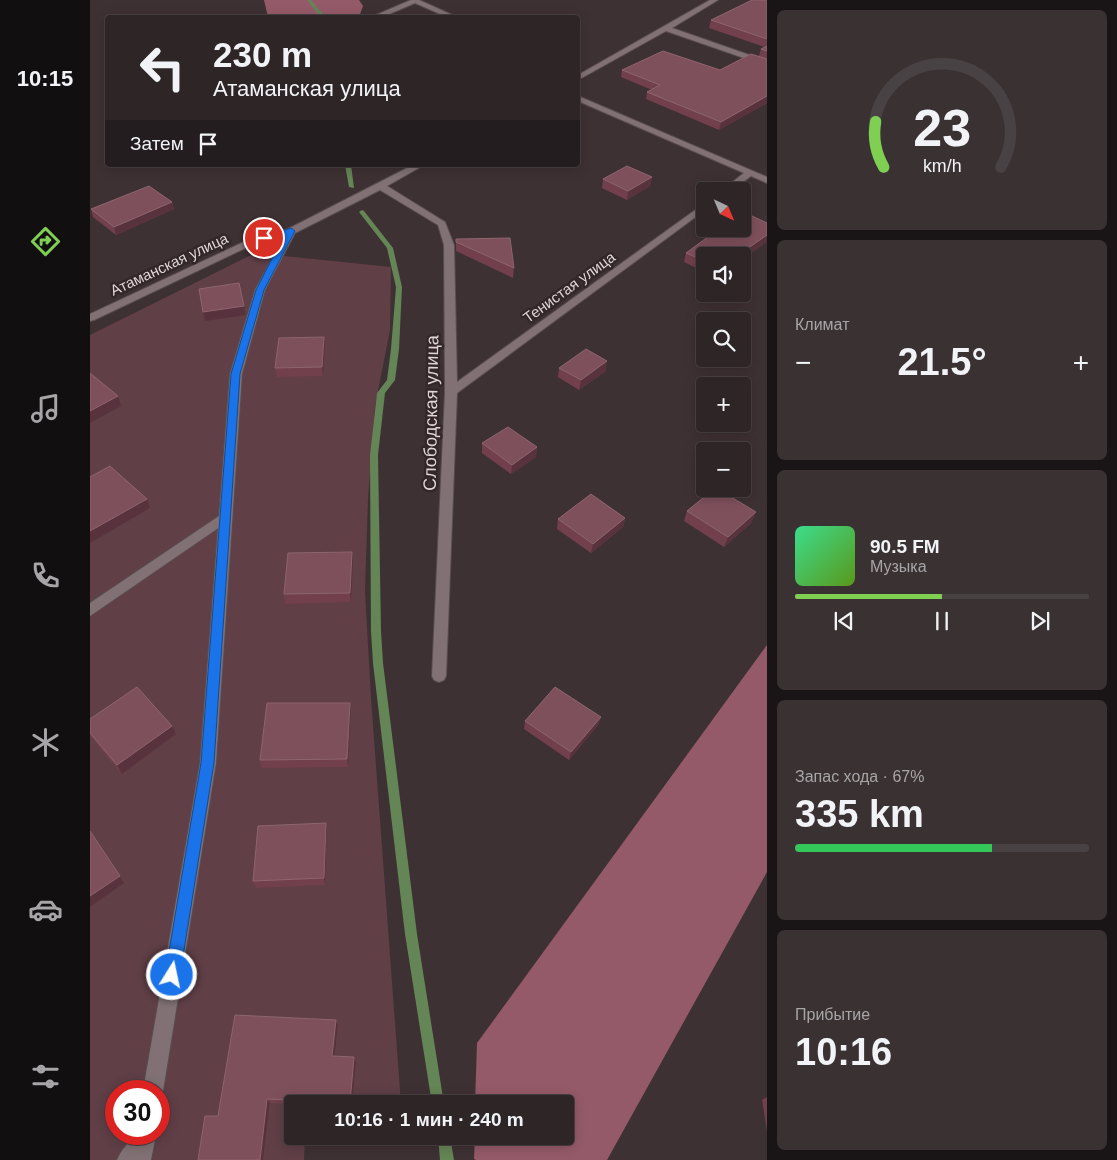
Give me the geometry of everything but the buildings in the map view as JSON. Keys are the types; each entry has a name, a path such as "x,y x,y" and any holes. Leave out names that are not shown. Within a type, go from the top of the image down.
{"street":[{"path":"379,15 415,0 449,15"},
{"path":"580,77 715,0"},
{"path":"666,28 767,64"},
{"path":"580,99 767,180"},
{"path":"380,186 416,167"},
{"path":"737,182 750,172"},
{"name":"Атаманская улица","path":"90,318 251,242 291,231 380,186"},
{"name":"Слободская улица","path":"380,186 442,224 449,244 451,392 440,676"},
{"name":"Тенистая улица","path":"451,392 696,213"},
{"path":"155,1080 208,763 236,374 260,290 291,231"},
{"path":"127,1160 144,1146"}],"lane":[{"path":"90,610 225,517"}],"shaded area":[{"path":"264,0 359,0 363,6 360,15 268,15"},
{"path":"255,253 391,267 390,330 375,406 368,499 365,591 400,1095 284,1095 284,1145 305,1145 304,1160 90,1160 90,335"},
{"path":"767,645 767,872 607,1160 474,1159 475,1145 574,1145 574,1095 475,1095 477,1043"}],"waterway":[{"path":"309,0 322,15"},
{"path":"348,167 352,187"},
{"path":"362,212 390,248 399,287 391,380 381,393 374,455 376,631 378,663 411,934 437,1095"},
{"path":"445,1145 447,1160"}],"route":[{"path":"172,975 208,763 236,374 260,290 291,231 264,238"}]}
